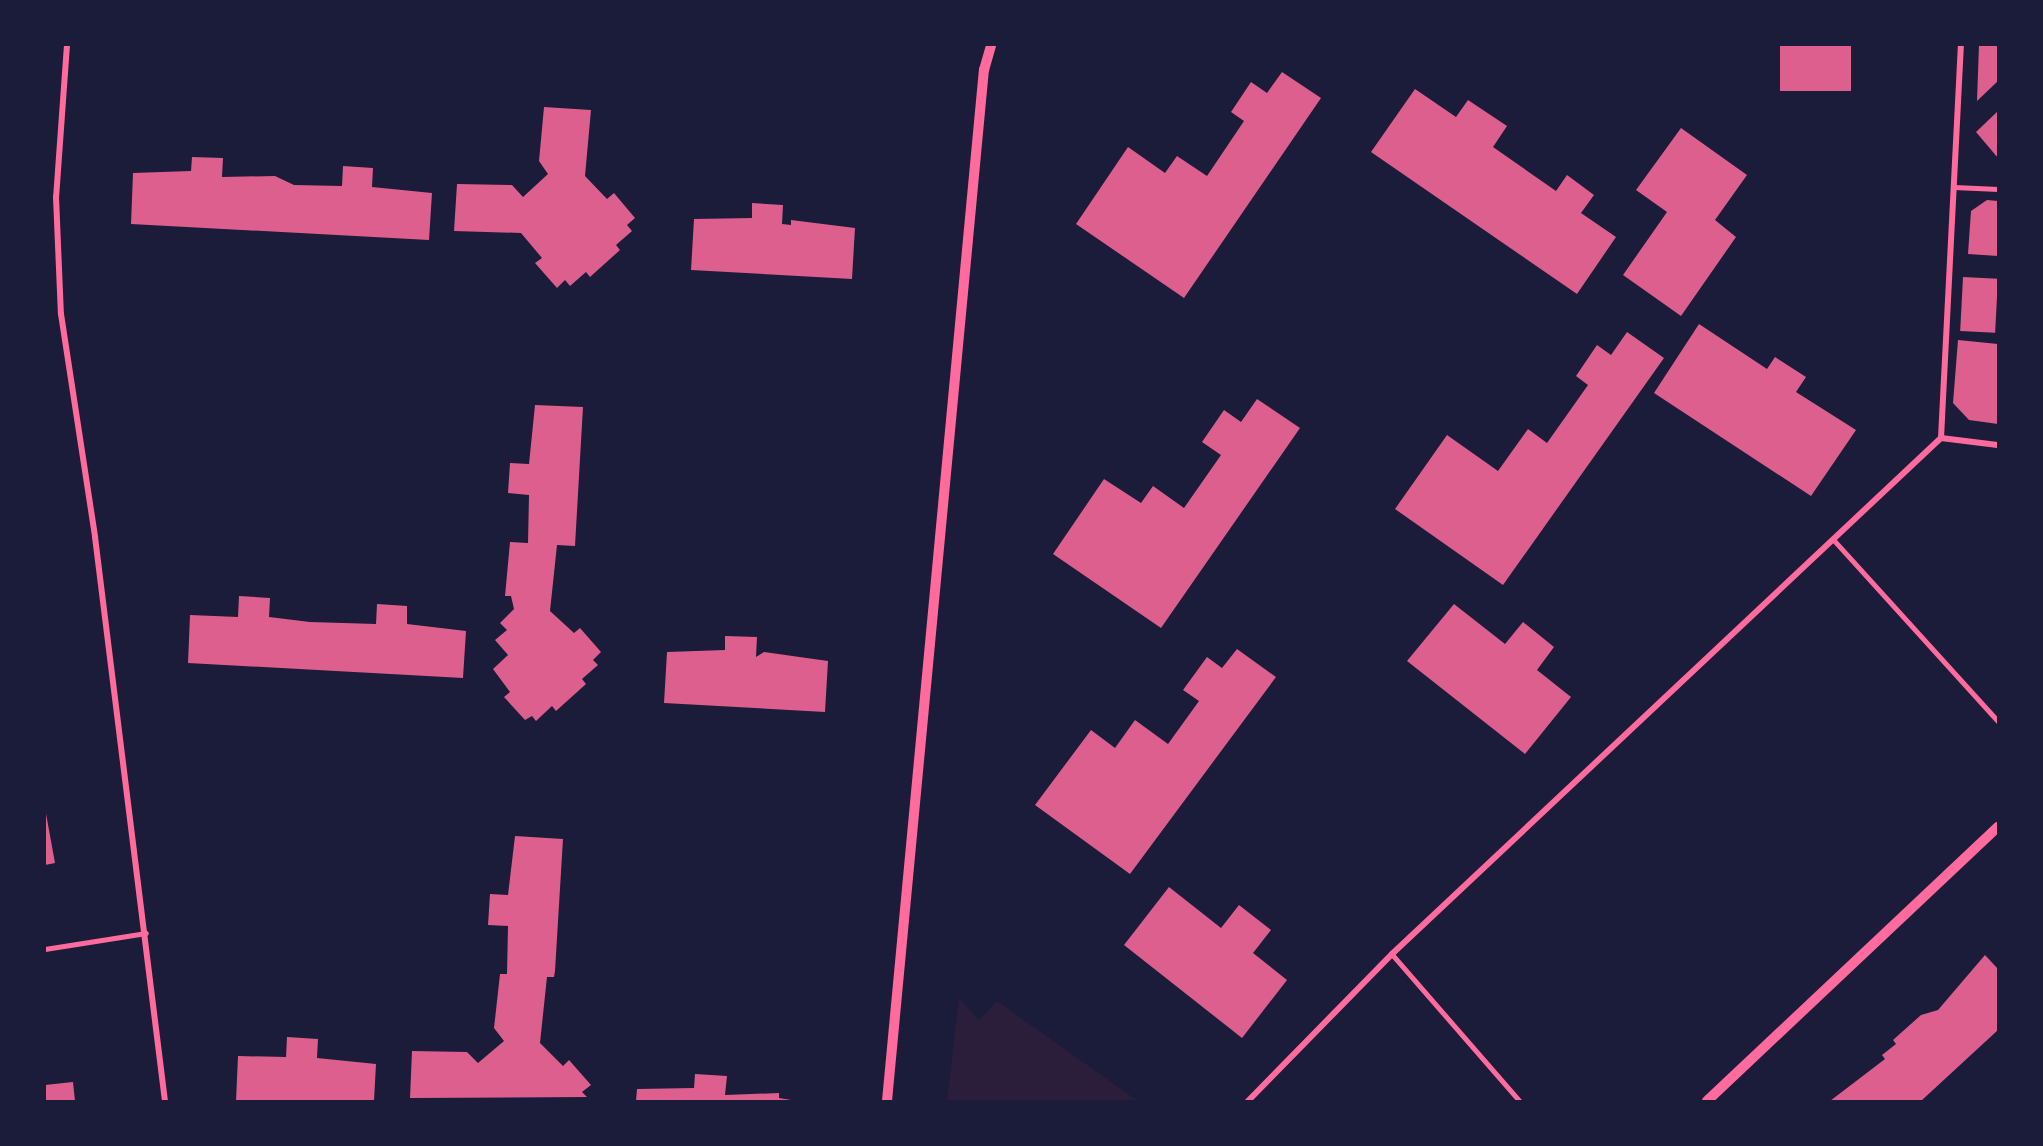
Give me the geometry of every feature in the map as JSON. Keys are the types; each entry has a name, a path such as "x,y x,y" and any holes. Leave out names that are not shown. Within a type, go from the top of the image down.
{"street":[{"path":"67,45 56,197 61,314 146,933 165,1101"},
{"path":"887,1101 983,82 991,45"},
{"path":"1248,1101 1392,954 1941,438 1961,45"},
{"path":"1941,438 1998,445"},
{"path":"1707,1101 1998,827"}],"lane":[{"path":"1954,187 1998,189"},
{"path":"1833,539 1998,721"},
{"path":"45,949 146,933"},
{"path":"1392,954 1520,1101"}],"shaded area":[{"path":"959,998 979,1020 997,1001 1138,1101 947,1101"}],"building":[{"path":"1780,45 1851,45 1851,91 1780,91"},
{"path":"1979,45 1998,45 1998,81 1977,101"},
{"path":"1282,72 1321,98 1184,298 1076,224 1128,147 1165,173 1177,156 1207,176 1244,121 1231,112 1251,82 1267,93"},
{"path":"1415,89 1456,117 1468,100 1507,126 1493,147 1556,191 1567,175 1594,195 1581,213 1616,237 1577,294 1371,152"},
{"path":"544,107 591,110 585,176 607,199 614,193 635,218 627,225 632,231 616,245 620,250 590,277 586,272 570,286 565,280 557,288 535,263 542,258 521,233 454,231 457,184 512,185 523,197 548,174 539,161"},
{"path":"1998,111 1998,158 1976,132"},
{"path":"1681,128 1747,175 1715,220 1736,237 1681,316 1623,275 1667,212 1636,190"},
{"path":"192,157 223,158 222,177 275,176 294,185 342,186 343,166 373,168 372,187 432,193 429,240 131,224 133,173 191,171"},
{"path":"1987,200 1998,201 1998,256 1968,254 1971,211"},
{"path":"752,203 783,205 782,224 791,225 791,220 855,228 852,279 691,270 694,219 752,218"},
{"path":"1963,277 1998,279 1995,333 1960,331"},
{"path":"1699,324 1767,369 1775,357 1806,377 1796,392 1856,430 1811,496 1654,393"},
{"path":"1627,332 1664,358 1503,585 1395,509 1447,435 1498,471 1528,429 1547,443 1588,385 1576,376 1597,345 1611,355"},
{"path":"1958,340 1998,344 1998,424 1969,420 1953,403"},
{"path":"1257,399 1300,428 1161,628 1053,554 1104,479 1141,503 1153,486 1184,508 1221,455 1202,442 1224,410 1241,422"},
{"path":"535,405 583,407 575,546 557,545 550,611 574,633 580,628 601,652 593,660 598,665 582,679 586,684 556,711 552,706 536,721 532,716 525,720 504,697 510,692 493,669 508,655 495,640 507,630 500,623 514,609 511,596 505,596 510,542 528,543 529,495 508,493 510,463 529,464"},
{"path":"239,596 270,598 269,617 310,622 376,624 377,604 407,606 407,624 466,631 463,678 188,663 190,615 238,617"},
{"path":"1454,604 1505,644 1523,622 1554,647 1537,670 1571,697 1525,754 1407,661"},
{"path":"725,636 757,637 756,657 764,652 828,661 825,712 664,703 667,652 725,650"},
{"path":"1237,649 1276,677 1130,874 1035,805 1091,730 1115,748 1135,720 1168,744 1199,701 1183,690 1207,657 1222,668"},
{"path":"45,808 55,863 45,865"},
{"path":"515,836 563,839 555,971 554,977 547,977 540,1043 563,1066 569,1060 591,1085 582,1092 587,1097 410,1098 412,1051 467,1052 478,1063 504,1041 494,1028 500,974 507,974 508,926 488,925 490,894 508,895"},
{"path":"1169,887 1221,928 1239,905 1271,930 1253,953 1287,980 1242,1038 1124,945"},
{"path":"1985,955 1998,969 1998,1030 1921,1101 1830,1101 1885,1059 1882,1055 1896,1044 1893,1040 1921,1015 1938,1010"},
{"path":"287,1037 318,1039 317,1058 376,1064 374,1101 236,1101 238,1056 286,1057"},
{"path":"695,1074 727,1076 725,1095 779,1093 779,1098 797,1101 636,1101 637,1089 694,1088"},
{"path":"73,1082 75,1101 45,1101 45,1085"}]}
